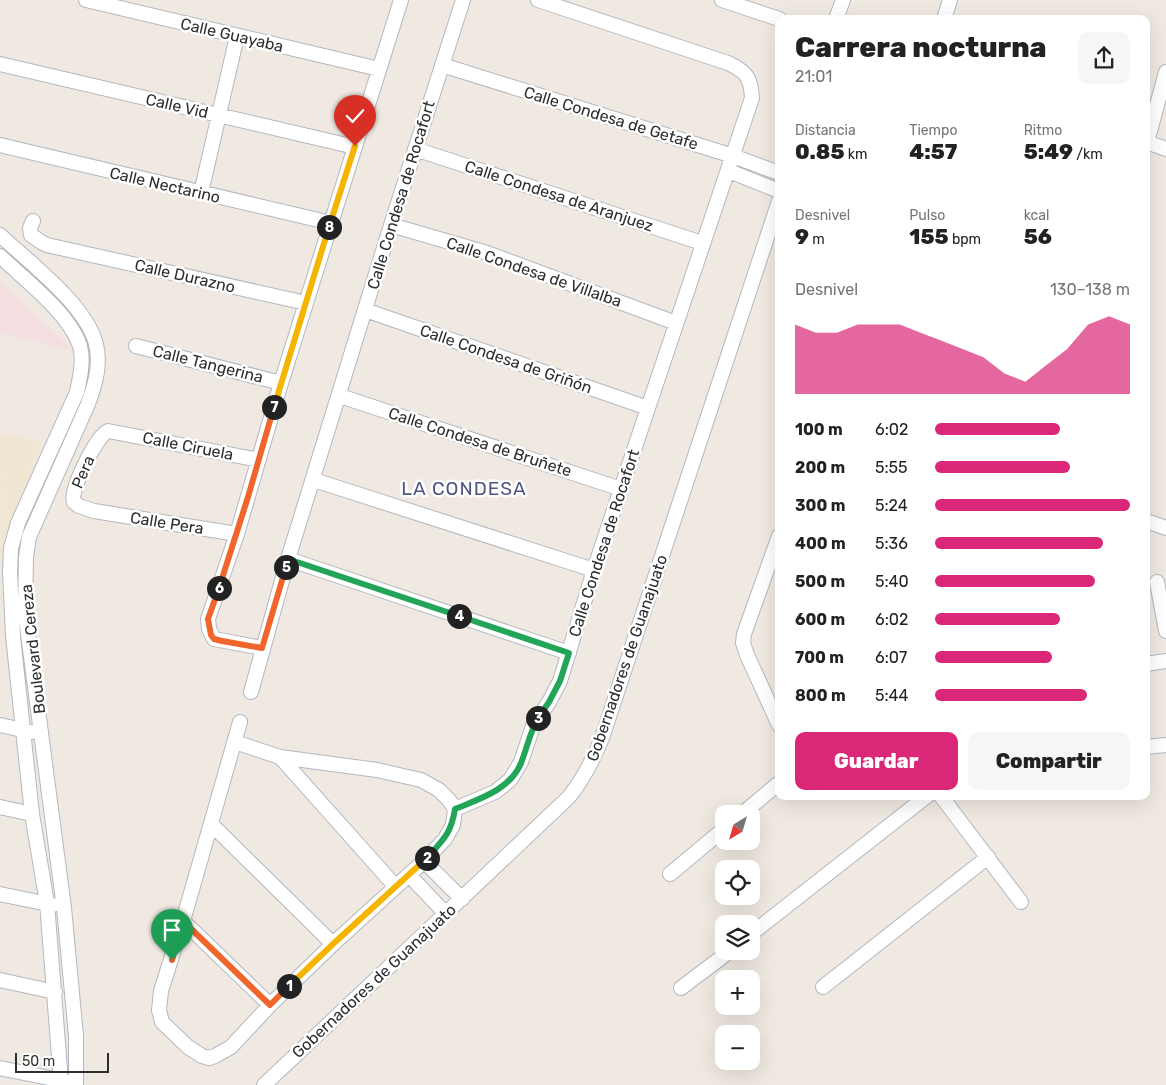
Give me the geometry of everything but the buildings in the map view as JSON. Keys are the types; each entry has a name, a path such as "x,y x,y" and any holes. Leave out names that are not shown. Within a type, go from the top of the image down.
{"street":[{"name":"Calle Guayaba","path":"86,0 379,69"},
{"path":"262,648 214,639 209,629 208,619 401,0"},
{"name":"Calle Condesa de Rocafort","path":"251,692 288,559 340,396 415,148 463,0"},
{"name":"Calle Condesa de Rocafort","path":"455,809 495,792 510,780 516,772 533,726 560,681 594,570 702,242 729,171 752,98 751,84 746,75 738,68 696,51 538,0"},
{"path":"722,0 775,18"},
{"path":"837,15 843,0"},
{"path":"945,15 950,0"},
{"path":"201,193 237,36"},
{"name":"Calle Vid","path":"0,64 355,146"},
{"name":"Calle Condesa de Getafe","path":"442,65 733,156 775,172"},
{"path":"1150,131 1166,72"},
{"path":"1150,143 1166,149"},
{"name":"Calle Nectarino","path":"0,145 331,223"},
{"name":"Calle Condesa de Aranjuez","path":"415,148 702,242"},
{"path":"729,171 775,189"},
{"name":"Gobernadores de Guanajuato","path":"264,1085 569,797 593,762 775,213"},
{"name":"Calle Durazno","path":"33,221 30,228 31,235 40,242 306,303"},
{"name":"Calle Condesa de Villalba","path":"391,226 487,253 676,323"},
{"name":"Boulevard Cereza","path":"0,235 73,304 87,323 96,344 98,362 96,383 88,404 29,537 24,584 28,637 64,908 76,1036 70,1084"},
{"name":"Boulevard Cereza","path":"0,256 62,316 73,331 80,347 82,370 77,392 18,523 13,540 7,635 24,730 32,814 47,903 55,992 70,1084"},
{"name":"Calle Condesa de Griñón","path":"365,310 648,408"},
{"name":"Calle Tangerina","path":"136,346 281,383"},
{"name":"Calle Condesa de Bruñete","path":"340,396 621,489"},
{"name":"Pera","path":"97,512 79,506 72,499 73,494 77,481 99,438 104,432 117,432"},
{"name":"Calle Ciruela","path":"117,432 259,460"},
{"path":"314,480 594,570"},
{"name":"Calle Pera","path":"97,512 236,534"},
{"path":"1150,522 1166,528"},
{"path":"775,547 744,634 743,642 775,716"},
{"path":"288,559 569,653"},
{"path":"1156,582 1166,631"},
{"path":"7,635 28,637"},
{"path":"1150,663 1166,661"},
{"path":"235,742 280,757 377,770 421,780 440,790 455,809 453,825 444,839 424,861 333,944 270,1005 231,1047 209,1058 195,1053 170,1032 162,1022 159,1010 161,991 240,722"},
{"path":"0,725 42,735"},
{"path":"1150,747 1166,745"},
{"path":"280,757 396,888"},
{"path":"753,805 775,786"},
{"path":"760,927 922,800"},
{"path":"944,800 1021,902"},
{"path":"0,807 32,814"},
{"path":"211,824 333,944"},
{"path":"670,874 715,836"},
{"path":"823,987 988,857"},
{"path":"424,861 462,899"},
{"path":"409,875 446,914"},
{"path":"0,894 64,908"},
{"path":"183,921 270,1005"},
{"path":"681,988 718,960"},
{"path":"0,980 55,992"},
{"path":"0,1068 70,1084"}],"shaded area":[{"path":"0,281 74,351 0,333"},
{"path":"0,433 42,443 3,543 1,631"}],"district":[{"name":"LA CONDESA","path":"464,488"}],"route":[{"path":"172,960 183,921 270,1005 333,944 424,861 444,839 453,825 455,809 495,792 510,780 521,762 533,726 560,681 569,653 288,559 262,648 214,639 211,635 208,619 259,460 355,146"}]}
